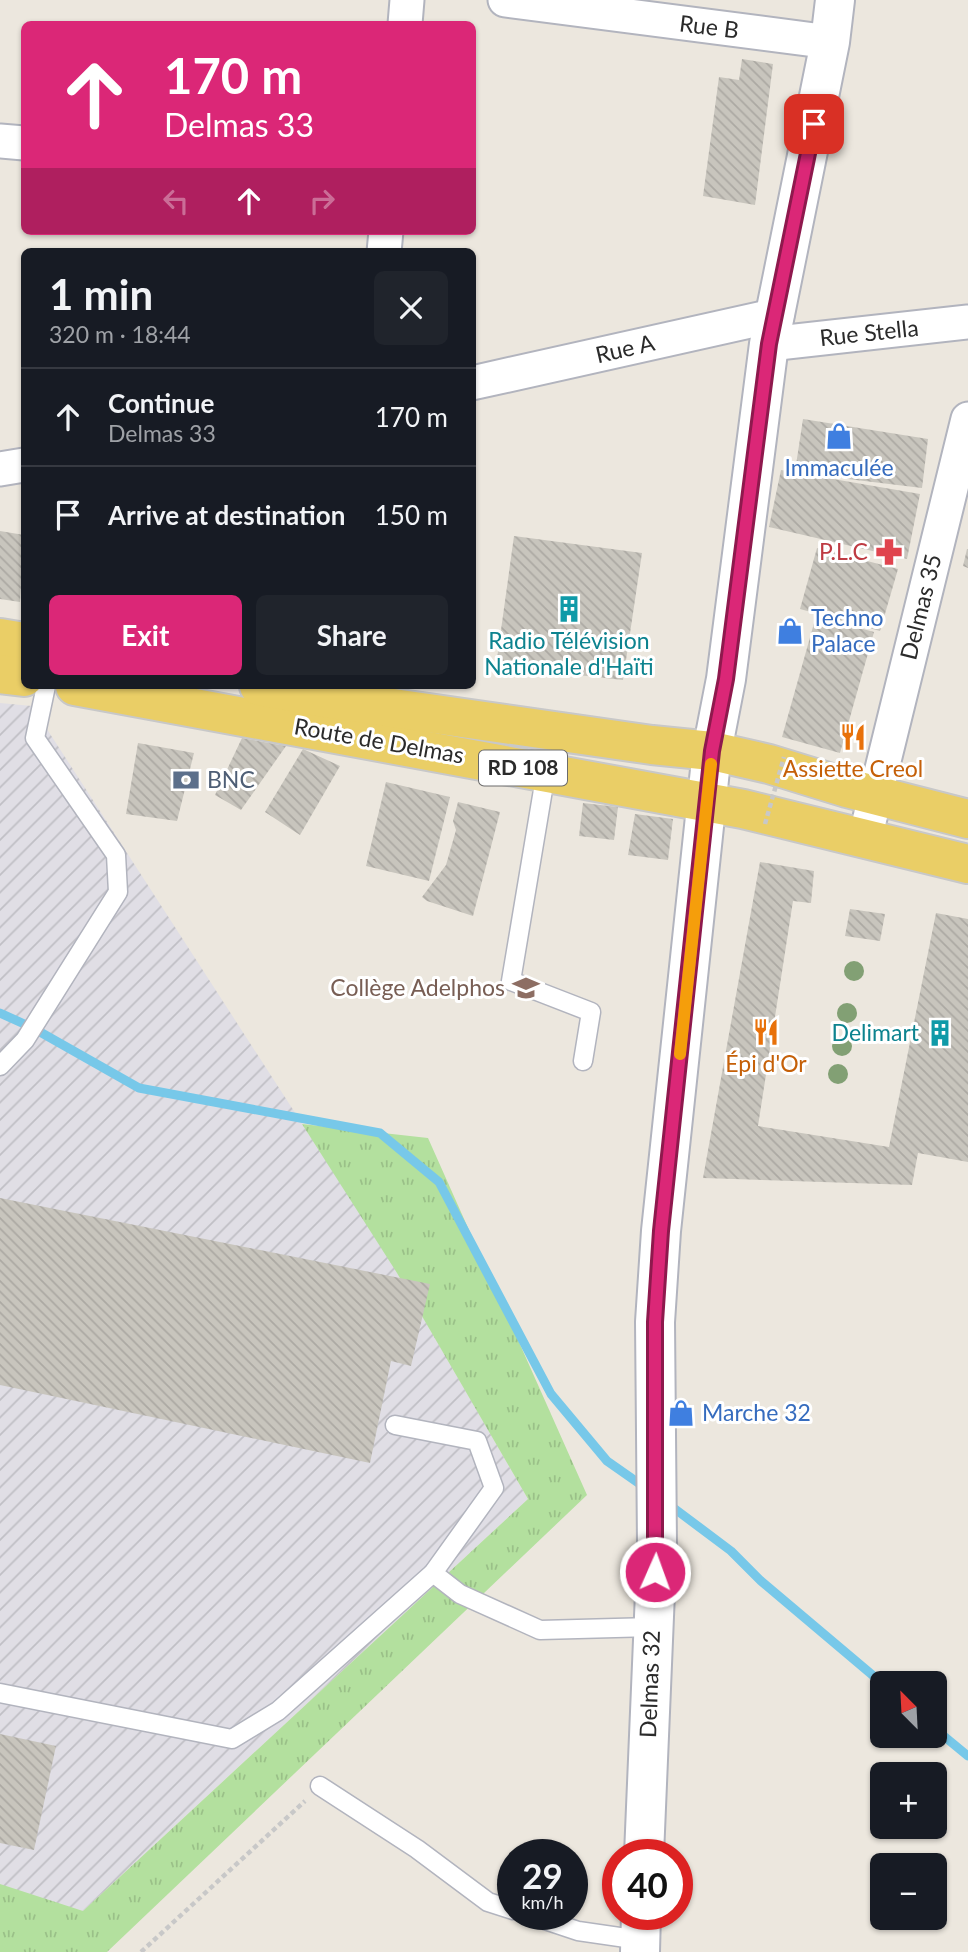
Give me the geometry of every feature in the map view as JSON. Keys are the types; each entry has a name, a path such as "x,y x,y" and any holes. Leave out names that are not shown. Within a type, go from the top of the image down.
{"main road":[{"path":"0,638 21,642"},
{"path":"0,674 21,677"},
{"name":"Route de Delmas","path":"91,689 660,794 864,838 968,864"},
{"name":"Route de Delmas","path":"277,689 370,705 777,761 874,794 968,819"}],"street":[{"path":"405,21 407,0"},
{"name":"Rue B","path":"505,0 830,42"},
{"name":"Delmas 32","path":"644,1839 657,1545 655,1322 661,1231 700,869 738,812 712,751 726,679 773,330 830,42 835,0"},
{"path":"0,141 21,143"},
{"name":"Rue Stella","path":"773,330 968,322"},
{"name":"Rue A","path":"476,382 773,330"},
{"name":"Delmas 35","path":"864,838 968,419"},
{"path":"0,469 21,466"},
{"path":"726,679 738,732 777,761"},
{"path":"660,794 683,817 692,831 700,869"}],"lane":[{"path":"0,1066 25,1040 118,892 116,855 36,738 45,689"},
{"path":"546,772 511,981 592,1012 583,1061"},
{"path":"0,1693 232,1739 278,1711 433,1573 494,1488 477,1441 395,1424"},
{"path":"433,1573 460,1594 540,1630 653,1627"},
{"path":"320,1786 417,1849 488,1902 497,1905"},
{"path":"575,1930 640,1936"}],"path":[{"path":"738,812 777,761"},
{"path":"141,1952 320,1786"}],"shaded area":[{"path":"0,703 32,706 387,1255 528,1499 83,1911 0,1887"}],"green space":[{"path":"302,1124 428,1138 587,1495 107,1952 0,1952 0,1884 83,1911 528,1499 397,1273"}],"building":[{"path":"742,59 773,64 755,205 703,196 719,77 739,80"},
{"path":"803,419 928,439 922,488 848,479 796,465"},
{"path":"781,470 920,494 907,559 769,527"},
{"path":"0,531 21,534 21,585 20,602 0,599"},
{"name":"Radio Télévision Nationale d'Haïti","path":"514,536 642,553 623,680 496,666"},
{"path":"817,548 898,569 880,631 800,609"},
{"path":"968,549 968,568 963,566"},
{"path":"816,616 874,632 840,753 782,737"},
{"path":"242,738 286,746 241,810 215,795"},
{"path":"138,743 194,753 177,821 126,814"},
{"path":"303,749 340,766 300,835 265,812"},
{"path":"386,782 450,797 429,881 366,866"},
{"path":"458,802 500,812 473,916 422,897 446,865 456,830 453,821"},
{"path":"583,803 618,807 614,840 579,836"},
{"path":"635,814 673,819 668,860 628,855"},
{"path":"760,862 814,871 811,903 793,901 758,1126 889,1147 936,913 968,919 968,1162 918,1153 912,1185 703,1178"},
{"path":"850,909 885,914 880,941 845,936"},
{"path":"0,1198 430,1284 411,1366 391,1361 370,1463 0,1385"},
{"path":"0,1734 56,1746 34,1850 0,1843"}],"waterway":[{"path":"0,1013 33,1028 139,1088 380,1133 439,1182 551,1394 607,1461 647,1489"},
{"path":"667,1503 731,1551 761,1581 870,1673"},
{"path":"947,1739 968,1756"}],"slow traffic":[{"path":"680,1054 711,764"}],"place":[{"name":"Immaculée","path":"839,436"},
{"name":"P.L.C","path":"889,552"},
{"name":"Radio Télévision Nationale d'Haïti","path":"569,609"},
{"name":"Techno Palace","path":"790,631"},
{"name":"Assiette Creol","path":"853,737"},
{"name":"BNC","path":"186,780"},
{"name":"Collège Adelphos","path":"526,988"},
{"name":"Épi d'Or","path":"766,1032"},
{"name":"Delimart","path":"940,1033"},
{"name":"Marche 32","path":"681,1413"}],"route":[{"path":"655,1572 655,1322 661,1231 712,751 726,679 769,344 814,124"}]}
